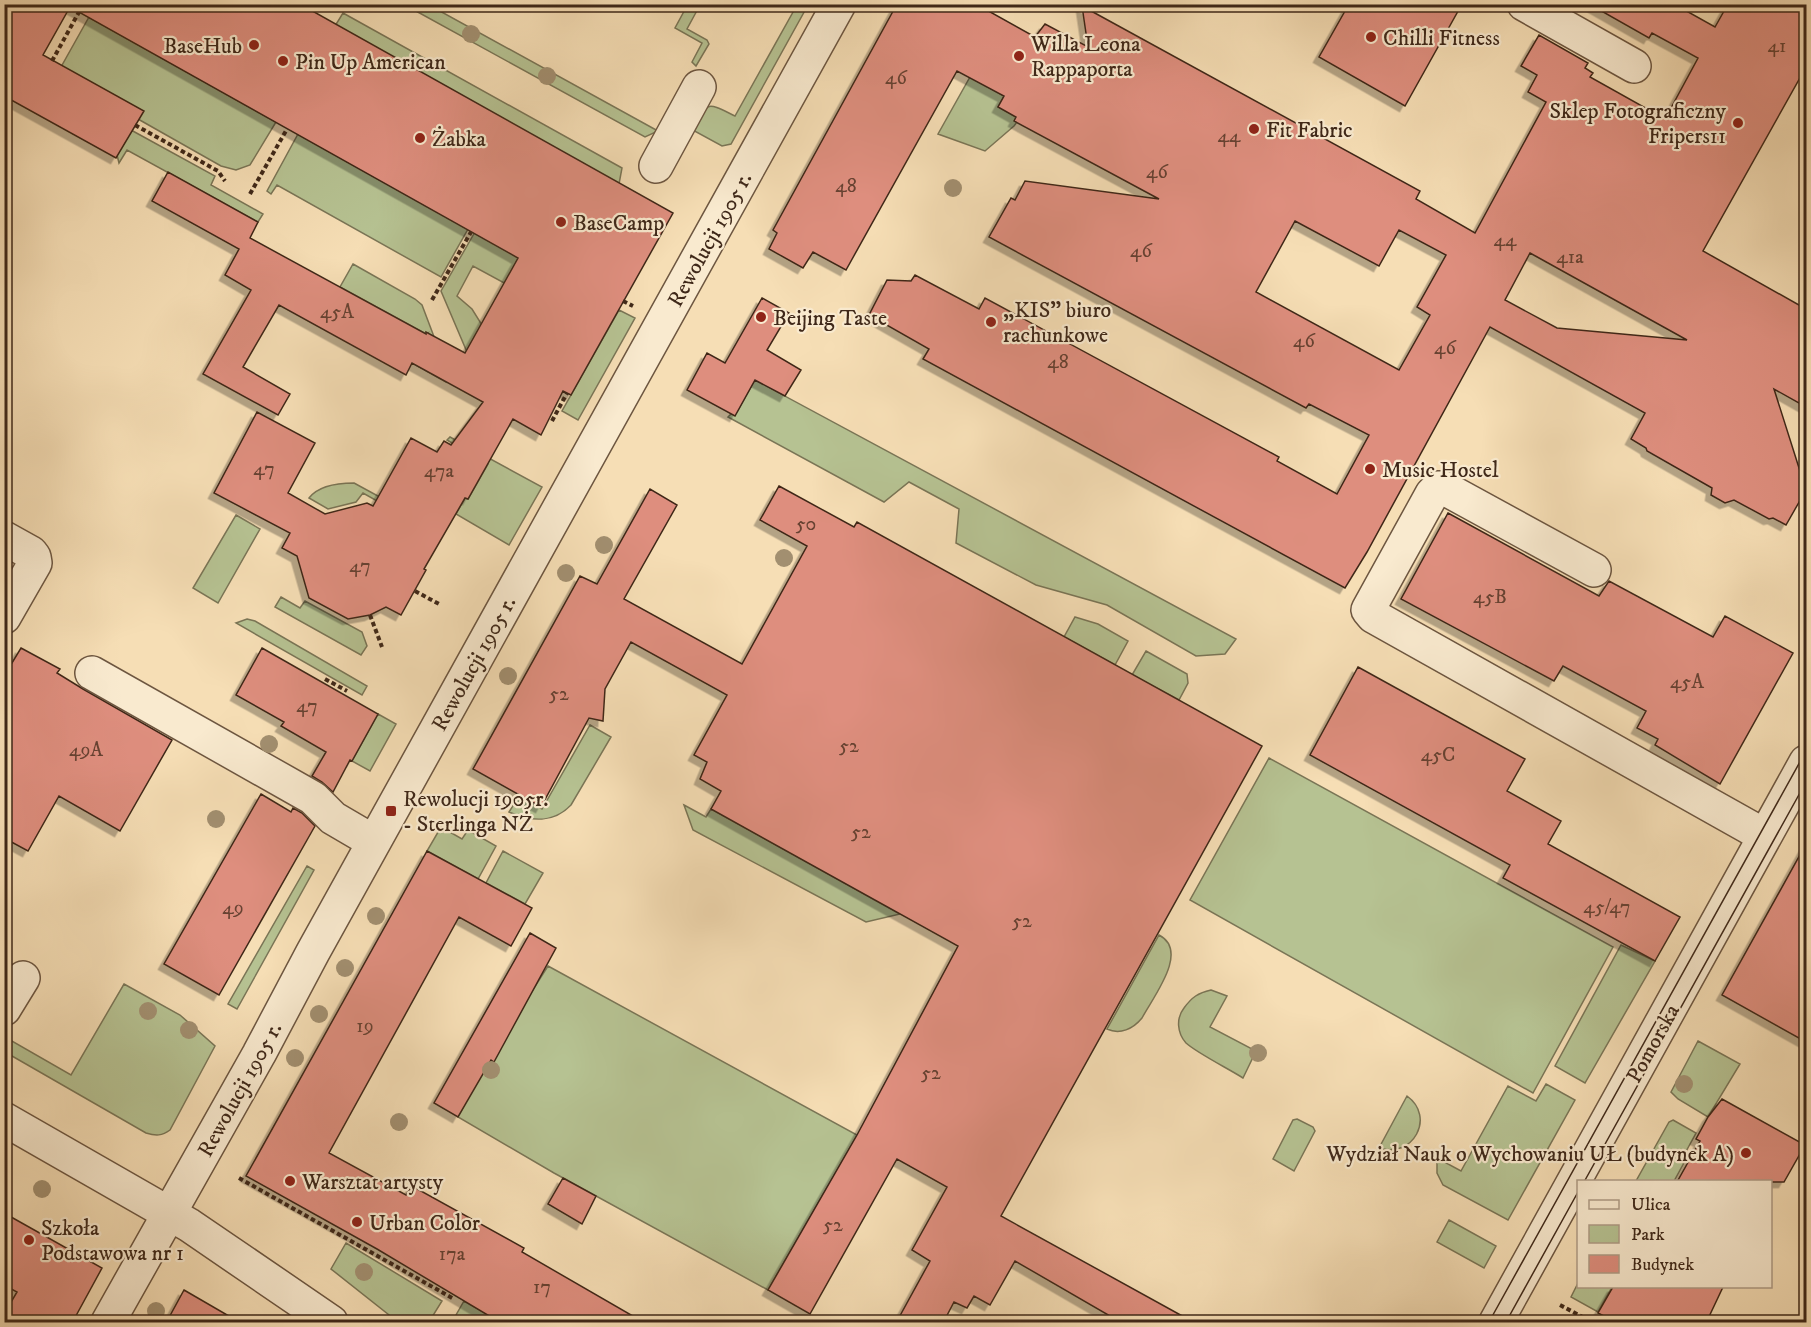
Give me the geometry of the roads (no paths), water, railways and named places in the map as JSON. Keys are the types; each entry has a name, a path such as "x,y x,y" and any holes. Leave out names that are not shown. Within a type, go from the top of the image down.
{"street":[{"name":"Rewolucji 1905 r.","path":"108,1323 839,4"},
{"path":"1524,4 1634,66"},
{"path":"656,166 699,87"},
{"path":"1594,570 1444,488 1438,488 1432,494 1368,610 1373,616 1765,836"},
{"path":"4,538 31,553 35,563 4,617"},
{"path":"92,673 313,798 333,818 374,842"},
{"name":"Pomorska","path":"1496,1323 1806,762"},
{"path":"4,1009 22,978"},
{"path":"4,1119 170,1213 331,1323"}],"tram line":[{"path":"1489,1322 1806,751"},
{"path":"1585,1180 1806,782"},
{"path":"1506,1322 1577,1194"}],"place":[{"name":"Chilli Fitness","path":"1371,37"},
{"name":"BaseHub","path":"254,45"},
{"name":"Willa Leona Rappaporta","path":"1019,56"},
{"name":"Pin Up American","path":"283,61"},
{"name":"Sklep Fotograficzny Fripers11","path":"1738,123"},
{"name":"Fit Fabric","path":"1254,129"},
{"name":"Żabka","path":"420,138"},
{"name":"BaseCamp","path":"561,222"},
{"name":"Beijing Taste","path":"761,317"},
{"name":"„KIS” biuro rachunkowe","path":"991,322"},
{"name":"Music Hostel","path":"1370,469"},
{"name":"Rewolucji 1905r. - Sterlinga NŻ","path":"391,811"},
{"name":"Wydział Nauk o Wychowaniu UŁ (budynek A)","path":"1746,1153"},
{"name":"Warsztat artysty","path":"290,1181"},
{"name":"Urban Color","path":"357,1222"},
{"name":"Szkoła Podstawowa nr 1","path":"29,1240"}]}
